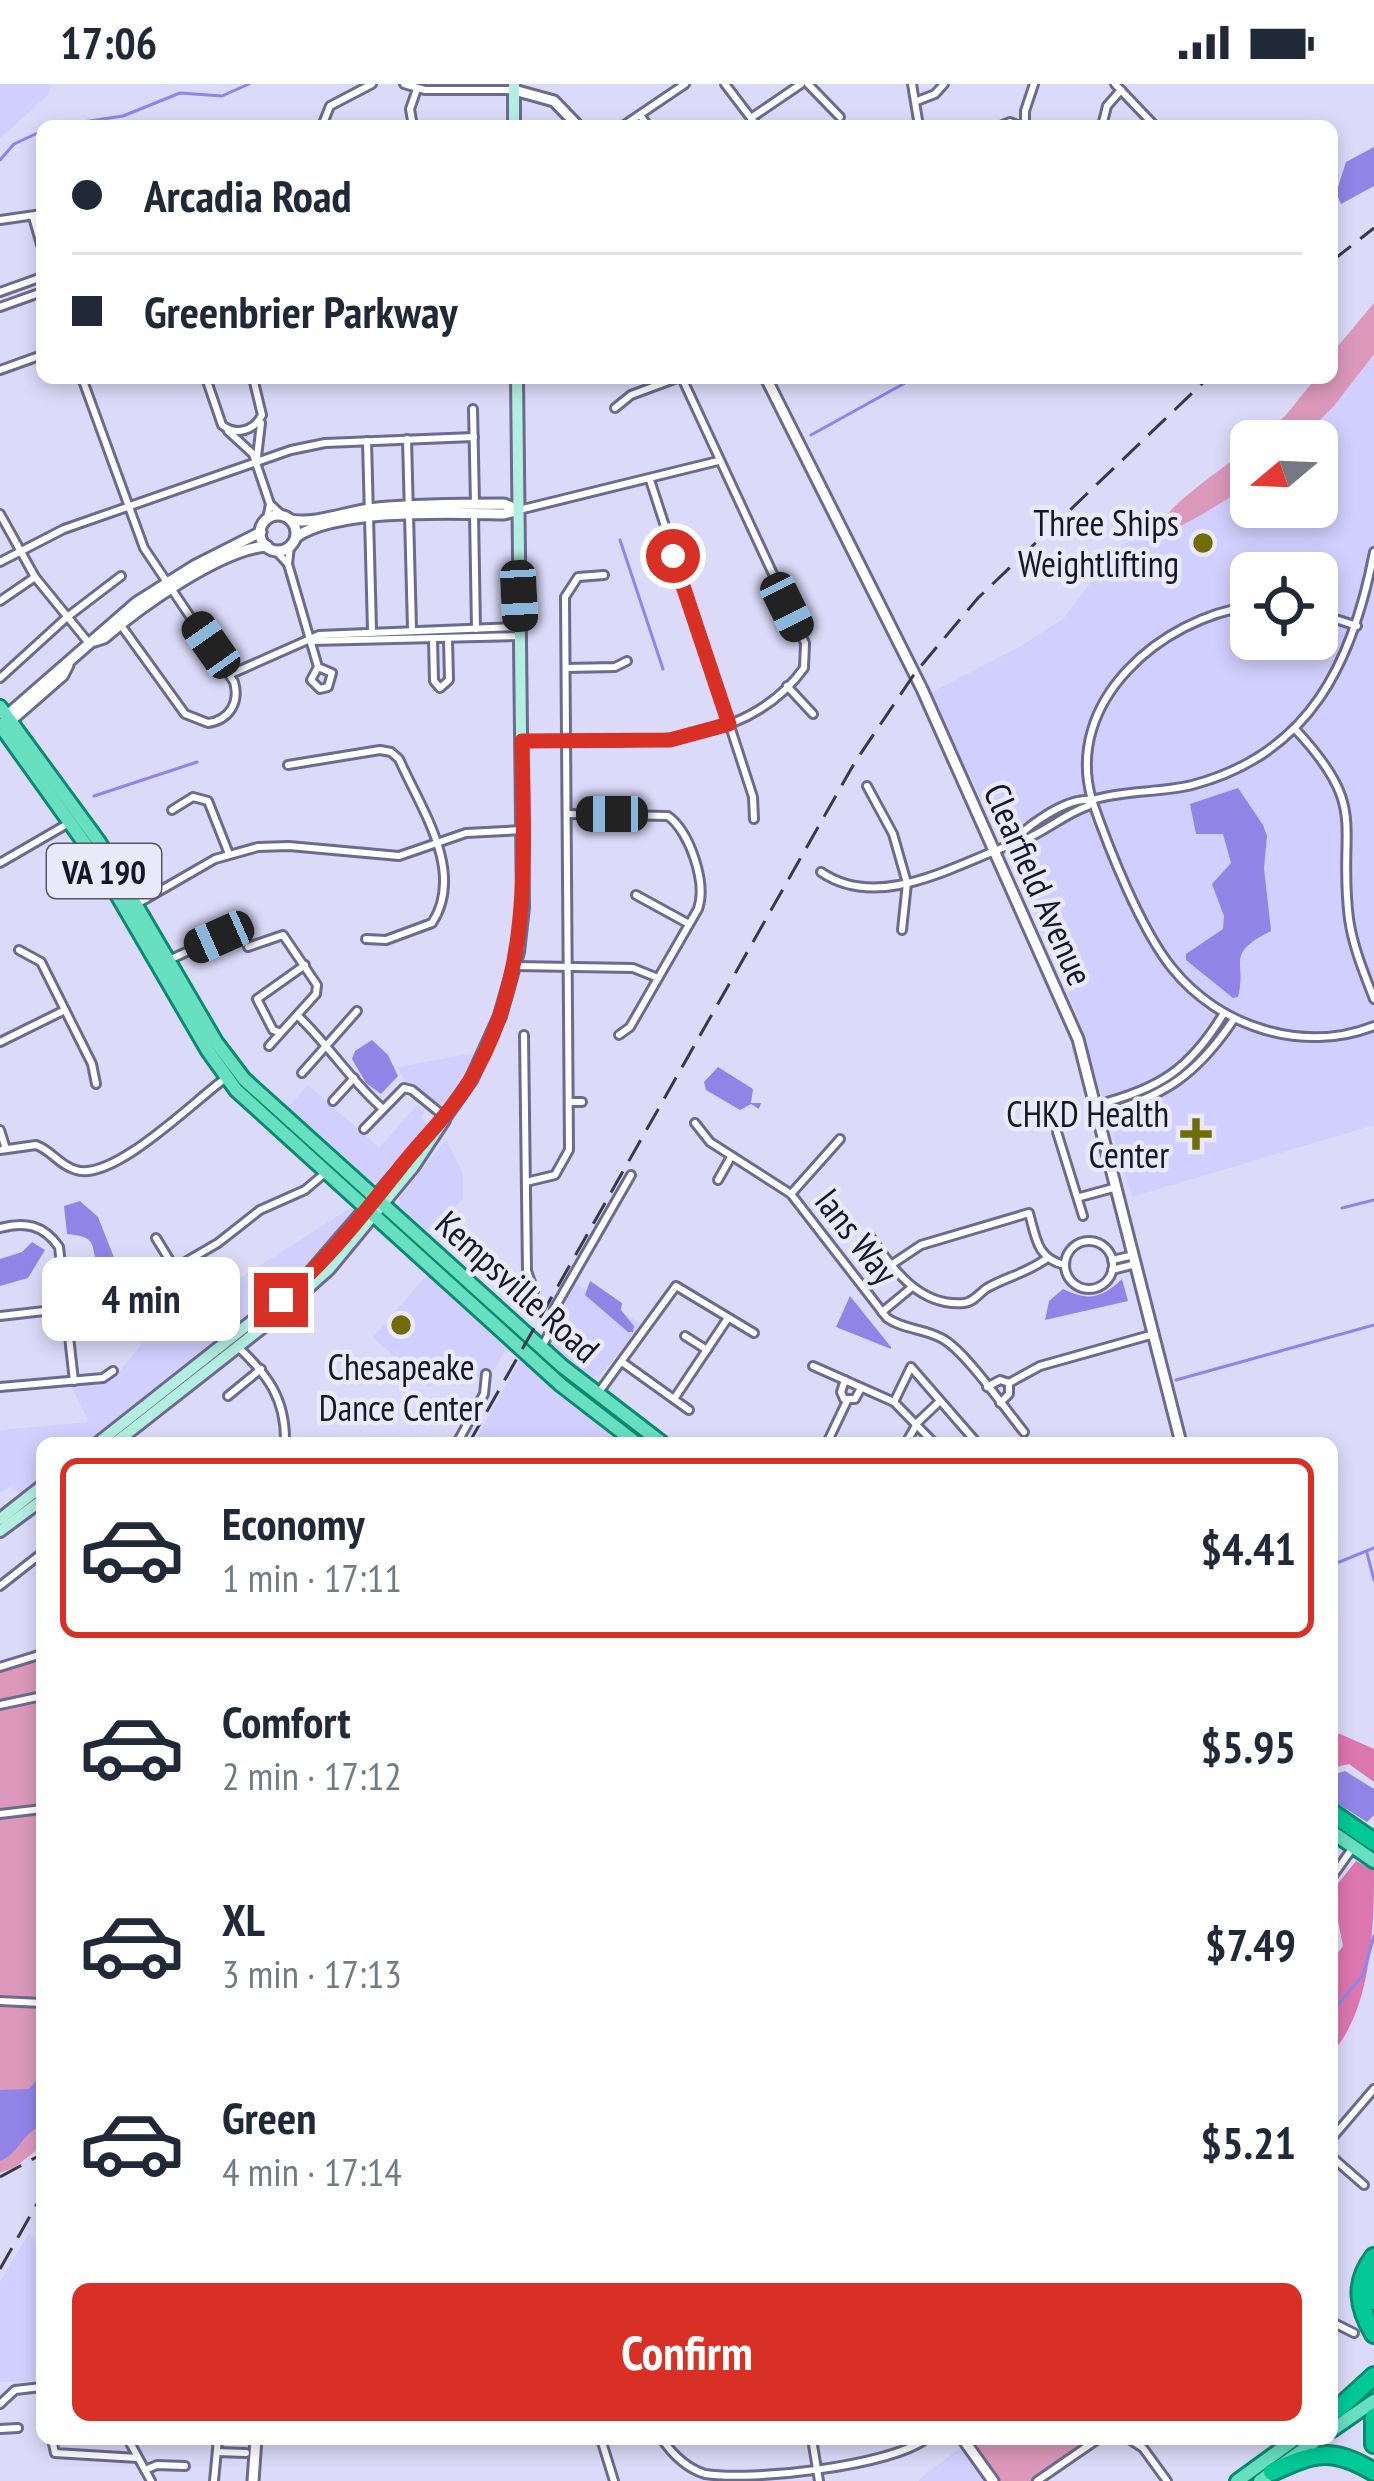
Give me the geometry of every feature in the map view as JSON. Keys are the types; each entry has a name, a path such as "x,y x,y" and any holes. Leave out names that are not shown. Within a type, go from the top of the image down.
{"highway":[{"path":"1338,1820 1365,1844"},
{"path":"1374,2257 1359,2293 1360,2308 1374,2334"},
{"path":"1374,2277 1374,2301"},
{"path":"1338,2408 1374,2376"},
{"path":"1374,2417 1374,2444"},
{"path":"1263,2478 1320,2454 1347,2457 1374,2471"}],"main road":[{"path":"514,87 514,120"},
{"path":"106,1437 308,1289 445,1117 488,1045 514,966 523,907 517,384"},
{"name":"Kempsville Road","path":"3,720 169,960 231,1074 561,1385 628,1437"},
{"name":"Kempsville Road","path":"3,720 73,802 250,1106 325,1173 654,1437"},
{"path":"122,1437 234,1342"},
{"path":"0,1519 36,1491"},
{"path":"0,1531 36,1504"},
{"path":"1365,1844 1374,1861"},
{"path":"1338,2409 1374,2385"},
{"path":"1338,2426 1374,2401"},
{"path":"1237,2481 1283,2445"},
{"path":"1287,2445 1285,2454 1261,2472 1263,2478 1310,2445"}],"street":[{"path":"322,120 330,106 372,84"},
{"path":"404,84 417,88 514,87 554,101 572,120"},
{"path":"632,120 685,84"},
{"path":"725,84 751,118 805,84 840,117"},
{"path":"912,84 919,120"},
{"path":"917,101 944,84"},
{"path":"1024,120 1034,84"},
{"path":"1104,120 1118,87 1148,120"},
{"path":"412,120 410,109 417,88"},
{"path":"1012,120 1025,110"},
{"path":"640,115 644,120"},
{"path":"0,220 36,215"},
{"path":"0,292 36,279"},
{"path":"0,307 36,294"},
{"path":"0,370 36,357"},
{"path":"84,384 144,548 230,674 236,698 229,713 215,722 192,719 120,625"},
{"path":"3,720 170,585 261,532 270,504 256,460 250,448 226,429 208,384"},
{"path":"255,384 262,415 256,460"},
{"path":"615,408 628,397 663,384"},
{"path":"522,741 670,740 756,712 804,668 805,643 682,384"},
{"name":"Clearfield Avenue","path":"769,384 915,674 1071,1021 1180,1437"},
{"path":"473,409 477,633"},
{"path":"226,429 253,427 262,415"},
{"path":"0,562 18,550 256,460 325,443 474,437"},
{"path":"406,439 412,634"},
{"path":"367,441 372,636"},
{"path":"267,519 303,522 408,510 474,509 504,514 718,461"},
{"path":"650,480 753,796 754,819"},
{"path":"270,504 286,518 293,542 288,563 318,667"},
{"path":"93,643 99,632 137,602 170,585 253,547 293,542 312,528 369,513"},
{"path":"0,514 35,577 66,618 93,643"},
{"path":"261,532 288,563"},
{"path":"1091,800 1211,779 1259,756 1295,729 1338,671 1357,626 1374,552"},
{"path":"526,1181 548,1179 567,1157 567,589 586,573 604,575"},
{"path":"0,678 66,618 122,576"},
{"path":"0,601 35,577"},
{"path":"1230,611 1193,620 1160,640 1130,667 1107,701 1091,739 1086,777 1091,800 1162,954 1182,980 1234,1019 1273,1033 1342,1035 1374,1026"},
{"path":"1338,620 1357,626"},
{"path":"448,633 465,629 477,633"},
{"path":"230,674 311,641 521,632"},
{"path":"432,634 434,681 440,688 449,680 448,633"},
{"path":"0,657 11,668"},
{"path":"566,668 614,667 627,661"},
{"path":"787,686 813,714"},
{"path":"1295,729 1343,793 1348,819 1349,919 1374,999"},
{"path":"289,764 391,752 399,759 437,844 445,875 435,920 386,940 366,939"},
{"path":"867,786 892,833 907,883 902,930"},
{"path":"172,810 193,797 208,801 229,854"},
{"path":"821,872 859,884 907,883 995,850 1088,806 1091,800"},
{"path":"567,814 656,813 675,821 682,829 702,891 658,978 628,1030 619,1035"},
{"path":"0,863 71,821"},
{"path":"132,906 229,854 289,846 399,856 476,831 523,830"},
{"path":"636,895 689,924"},
{"path":"248,947 284,935 317,990 269,1046"},
{"path":"169,960 219,937"},
{"path":"19,950 41,962 92,1064 96,1084"},
{"path":"283,1031 273,1030 257,999 305,965"},
{"path":"514,966 633,968 658,978"},
{"path":"0,1042 65,1010"},
{"path":"302,1073 357,1011"},
{"path":"1097,1110 1182,1068 1204,1046 1223,1012"},
{"path":"297,1015 382,1108"},
{"path":"1097,1110 1142,1103 1188,1076 1212,1052 1234,1019"},
{"path":"524,1035 527,1271 534,1291"},
{"path":"0,1130 3,1149 36,1144 74,1170 98,1169 166,1129 198,1097 231,1074"},
{"path":"333,1101 354,1078"},
{"path":"364,1129 399,1090 407,1088 445,1117"},
{"path":"570,1102 582,1102"},
{"name":"Ians Way","path":"694,1123 706,1139 791,1194 882,1312 900,1327 944,1339 1024,1432"},
{"path":"1057,1132 1083,1216"},
{"path":"791,1194 840,1139"},
{"path":"718,1180 732,1156"},
{"path":"0,1316 115,1303 218,1243 260,1210 305,1190 325,1173"},
{"path":"541,1348 551,1330 554,1309 631,1174"},
{"path":"1079,1197 1117,1187"},
{"path":"891,1265 921,1245 1029,1213 1046,1258 1065,1265"},
{"path":"0,1228 32,1225 54,1239 63,1262 74,1381"},
{"path":"869,1235 911,1288 966,1303 992,1286 1026,1274 1046,1258"},
{"path":"156,1238 175,1269"},
{"path":"1112,1265 1102,1245 1087,1241 1072,1247 1065,1265 1072,1283 1086,1289 1101,1286 1112,1265 1135,1259"},
{"path":"597,1395 676,1286 754,1333"},
{"path":"882,1312 911,1288"},
{"path":"674,1399 728,1318"},
{"path":"986,1387 1000,1380 1009,1383 1040,1366 1154,1334"},
{"path":"685,1336 706,1350"},
{"path":"234,1342 261,1369 282,1406 284,1437"},
{"path":"622,1362 689,1410"},
{"path":"813,1366 894,1402 929,1437"},
{"path":"894,1402 911,1367 971,1437"},
{"path":"228,1396 261,1369"},
{"path":"0,1387 103,1378 113,1371"},
{"path":"460,1437 484,1394 486,1374"},
{"path":"845,1380 841,1392 847,1400"},
{"path":"1000,1403 1009,1394 1009,1383"},
{"path":"847,1400 855,1399 862,1388"},
{"path":"830,1437 847,1400"},
{"path":"909,1437 939,1402"},
{"path":"0,1586 36,1558"},
{"path":"0,1667 36,1656"},
{"path":"0,1705 36,1697"},
{"path":"0,1814 36,1810"},
{"path":"1338,1871 1365,1844"},
{"path":"0,2001 36,2003"},
{"path":"1338,2131 1374,2089"},
{"path":"1338,2162 1364,2185"},
{"path":"1338,2325 1354,2333"},
{"path":"0,2404 15,2390 36,2388"},
{"path":"0,2429 18,2428"},
{"path":"53,2445 55,2453 139,2458"},
{"path":"131,2445 151,2481"},
{"path":"214,2481 218,2445"},
{"path":"256,2481 259,2445"},
{"path":"604,2445 614,2481"},
{"path":"667,2445 679,2459 709,2478 819,2477 883,2460 914,2445"},
{"path":"813,2445 819,2477"},
{"path":"967,2445 993,2481"},
{"path":"1037,2481 1089,2445"},
{"path":"1138,2445 1167,2481"},
{"path":"217,2452 246,2453"},
{"path":"145,2470 157,2465 185,2466"}],"shaded area":[{"path":"0,84 51,84 48,95 0,138"},
{"path":"1374,147 1374,186 1341,204 1338,187 1346,162"},
{"path":"1374,303 1374,354 1334,406 1320,420 1281,420 1311,384 1338,384 1338,346"},
{"path":"1374,354 1374,1125 1132,1197 1077,1014 1014,863 928,694 1064,618 1115,550 1230,482 1230,528 1338,528 1338,420 1308,420"},
{"path":"1230,462 1230,497 1154,536 1181,500"},
{"path":"1238,788 1267,836 1264,868 1271,931 1242,953 1238,997 1233,998 1186,960 1186,954 1223,929 1224,916 1212,884 1231,863 1223,834 1196,834 1190,804"},
{"path":"372,1040 388,1055 398,1076 381,1094 366,1083 352,1059 355,1051"},
{"path":"476,1053 445,1104 438,1106 407,1084 397,1067"},
{"path":"718,1067 753,1089 751,1103 761,1103 759,1109 751,1104 740,1110 706,1090 704,1082"},
{"path":"308,1085 379,1148 417,1105 428,1125 380,1182 367,1183 286,1109"},
{"path":"446,1140 463,1174 463,1199 426,1231 401,1210 399,1198"},
{"path":"80,1201 98,1217 115,1260 100,1271 90,1241 67,1234 64,1206"},
{"path":"352,1207 355,1216 298,1280 100,1437 36,1437 36,1484 20,1495 12,1485 0,1494 0,1430 89,1422 71,1386 112,1381 147,1337"},
{"path":"32,1242 45,1250 28,1278 0,1286 0,1259 22,1252"},
{"path":"429,1273 509,1344 493,1371 484,1369 478,1378 453,1358 429,1388 373,1337"},
{"path":"1122,1279 1128,1301 1045,1320 1049,1301 1063,1289 1094,1296"},
{"path":"590,1281 622,1303 633,1332 585,1295"},
{"path":"575,1283 643,1325 600,1375 587,1379 549,1344 560,1301"},
{"path":"850,1296 891,1347 891,1349 836,1327"},
{"path":"521,1357 561,1395 620,1437 477,1437"},
{"path":"36,1659 36,2151 0,2173 0,1670"},
{"path":"1338,1734 1374,1749 1374,1782 1349,1764 1338,1767"},
{"path":"1345,1771 1374,1789 1374,1815 1367,1822 1338,1804 1338,1773"},
{"path":"1356,1861 1374,1870 1368,1966 1355,2013 1338,2045 1338,1953 1343,1946 1338,1884"},
{"path":"36,2081 36,2129 0,2161 0,2090 29,2089"},
{"path":"29,2233 36,2244 36,2380 0,2382 0,2282"},
{"path":"967,2445 992,2481 918,2481"},
{"path":"973,2445 1082,2445 1031,2481 998,2481"}],"waterway":[{"path":"96,120 123,116 180,93 222,96 249,84"},
{"path":"0,160 14,144 36,134"},
{"path":"811,435 903,384"},
{"path":"620,540 663,669"},
{"path":"94,796 197,762"},
{"path":"1342,1208 1374,1200"},
{"path":"1176,1380 1374,1325"},
{"path":"1338,1563 1374,1548"},
{"path":"1367,1553 1374,1580"},
{"path":"1338,2005 1363,1975 1374,1936"}],"railway":[{"path":"1338,256 1374,228"},
{"path":"472,1437 855,762 915,673 978,598 1202,384"},
{"path":"0,2177 36,2157"},
{"path":"0,2269 36,2206"}],"place":[{"name":"Three Ships Weightlifting","path":"1203,543"},
{"name":"CHKD Health Center","path":"1196,1134"},
{"name":"Chesapeake Dance Center","path":"401,1325"}],"route":[{"path":"281,1300 332,1251 445,1117 488,1045 506,1000 522,922 522,741 670,740 729,724 673,556"}]}
